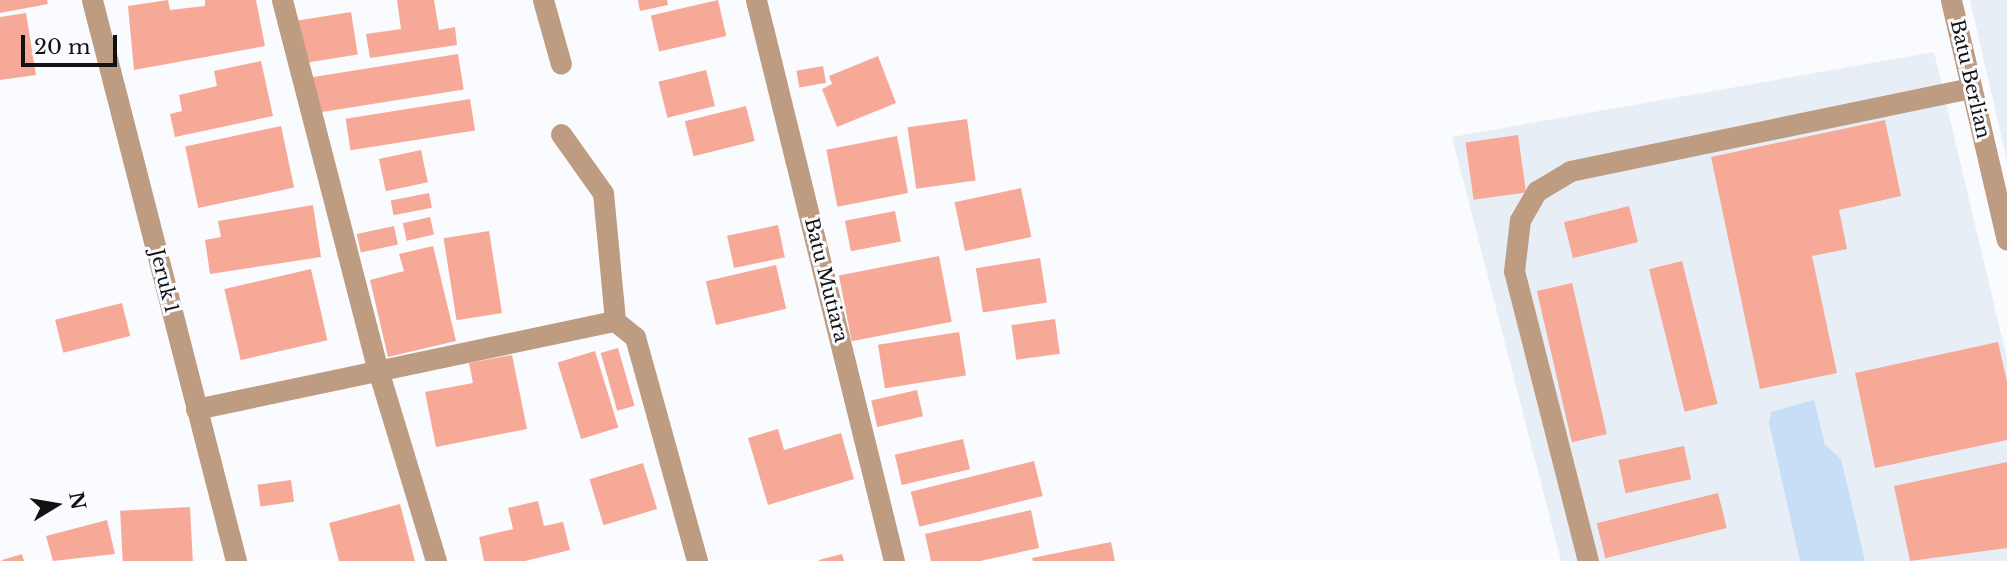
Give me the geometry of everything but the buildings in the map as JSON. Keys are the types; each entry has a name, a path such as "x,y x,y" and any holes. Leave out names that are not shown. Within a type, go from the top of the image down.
{"street":[{"name":"Jeruk 1","path":"92,0 236,561"},
{"path":"282,0 378,370 436,561"},
{"path":"543,0 561,64"},
{"name":"Batu Mutiara","path":"757,0 894,561"},
{"name":"Batu Berlian","path":"1951,0 1970,88 1998,161 2007,240"},
{"path":"1588,561 1514,271 1520,220 1537,191 1570,172 1970,88"},
{"path":"561,134 603,193 615,321 635,337 697,561"},
{"path":"196,409 615,321"}],"shaded area":[{"path":"1970,0 2007,0 2007,162 2000,130"},
{"path":"1934,52 2007,359 2007,561 1561,561 1452,137"},
{"path":"1814,400 1825,445 1841,459 1865,561 1800,561 1769,423 1771,412"}]}
